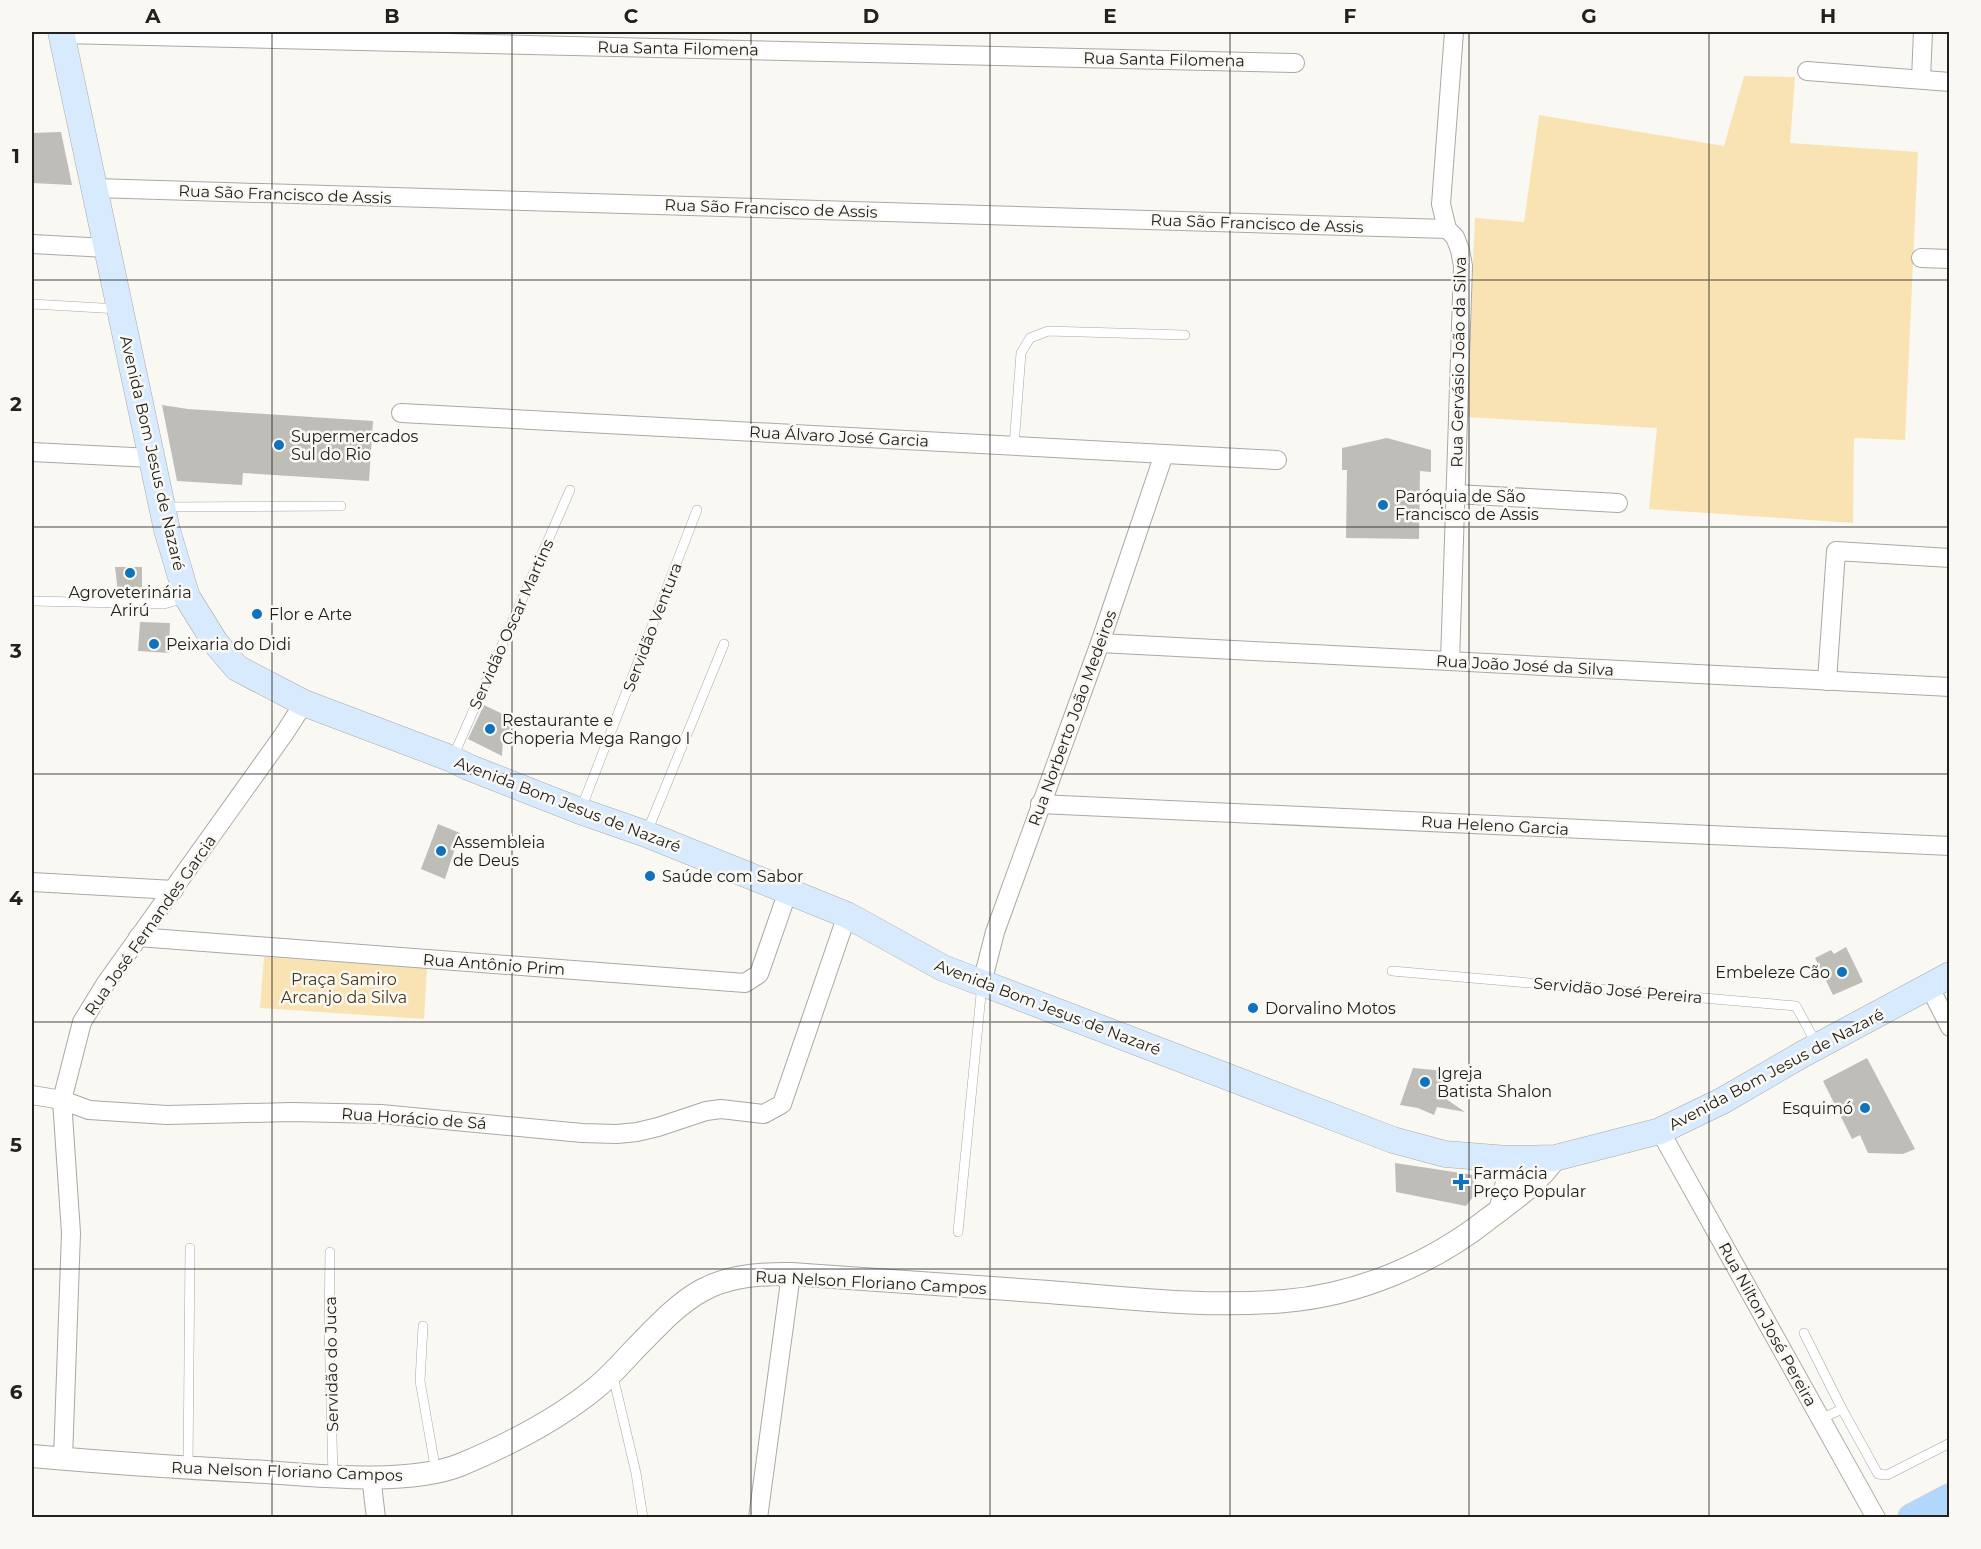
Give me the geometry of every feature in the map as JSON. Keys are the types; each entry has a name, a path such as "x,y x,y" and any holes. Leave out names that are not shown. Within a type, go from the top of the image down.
{"main road":[{"name":"Avenida Bom Jesus de Nazaré","path":"61,33 162,507 187,597 214,642 237,668 304,703 580,811 646,834 847,915 943,968 1393,1140 1445,1154 1508,1159 1555,1158 1660,1131 1722,1101 1939,980"},
{"path":"1912,1518 1950,1498"}],"street":[{"name":"Rua Gervásio João da Silva","path":"1450,661 1463,266 1455,237 1447,229 1441,204 1454,32"},
{"path":"1921,79 1923,32"},
{"name":"Rua Santa Filomena","path":"61,33 1295,63"},
{"path":"1807,70 1950,82"},
{"name":"Rua São Francisco de Assis","path":"95,188 1447,229"},
{"path":"32,244 107,248"},
{"path":"1921,258 1950,259"},
{"name":"Rua Álvaro José Garcia","path":"401,412 1277,460"},
{"path":"32,452 152,458"},
{"name":"Rua Norberto João Medeiros","path":"982,983 994,932 1100,643 1164,454"},
{"path":"1456,494 1618,503"},
{"path":"1827,681 1836,551 1950,558"},
{"name":"Rua João José da Silva","path":"1100,643 1950,687"},
{"name":"Rua José Fernandes Garcia","path":"63,1459 71,1233 62,1100 82,1022 106,983 278,744 304,703"},
{"name":"Rua Heleno Garcia","path":"1040,804 1950,846"},
{"path":"32,882 174,890"},
{"name":"Rua Antônio Prim","path":"138,938 745,983 759,974 788,891"},
{"name":"Rua Horácio de Sá","path":"32,1095 62,1100 89,1110 156,1114 292,1112 381,1114 582,1133 617,1134 658,1127 706,1111 721,1109 764,1114 782,1104 847,915"},
{"path":"1939,980 1950,1027"},
{"name":"Rua Nilton José Pereira","path":"1660,1131 1876,1518"},
{"name":"Rua Nelson Floriano Campos","path":"32,1456 333,1476 410,1475 436,1472 458,1466 522,1436 582,1399 694,1293 712,1284 733,1278 753,1274 791,1274 1209,1304 1287,1301 1332,1293 1389,1277 1456,1244 1545,1173 1555,1158"},
{"path":"1500,1210 1509,1176 1508,1159"},
{"path":"758,1518 791,1274"},
{"path":"370,1476 376,1518"}],"lane":[{"path":"32,304 120,309"},
{"path":"1014,446 1021,353 1030,338 1048,331 1185,335"},
{"name":"Servidão Oscar Martins","path":"452,759 570,490"},
{"path":"162,507 341,506"},
{"name":"Servidão Ventura","path":"580,811 697,510"},
{"path":"32,601 164,604 187,597"},
{"path":"646,834 724,644"},
{"name":"Servidão José Pereira","path":"1392,971 1796,1006 1818,1047"},
{"path":"958,1232 982,983"},
{"path":"188,1468 190,1248"},
{"name":"Servidão do Juca","path":"330,1252 329,1327 333,1476"},
{"path":"423,1326 420,1381 436,1472"},
{"path":"1804,1333 1842,1410 1878,1474 1887,1475 1950,1443"},
{"path":"612,1373 636,1473 643,1518"},
{"path":"1821,1419 1842,1410"}],"green space":[{"path":"1744,76 1795,77 1790,143 1918,152 1905,440 1854,438 1853,523 1649,509 1657,428 1466,417 1475,218 1524,222 1539,115 1724,146"},
{"name":"Praça Samiro Arcanjo da Silva","path":"264,957 427,968 424,1019 260,1008"}],"building":[{"path":"61,132 72,185 32,183 32,133"},
{"name":"Supermercados Sul do Rio","path":"162,405 188,409 373,421 369,481 243,473 242,485 177,481"},
{"name":"Paróquia de São Francisco de Assis","path":"1387,438 1431,450 1431,472 1420,471 1419,539 1346,538 1347,470 1342,470 1342,448"},
{"path":"115,567 142,567 142,591 118,592"},
{"path":"140,622 170,623 169,653 138,651"},
{"name":"Restaurante e Choperia Mega Rango I","path":"484,705 515,720 503,739 502,756 468,739"},
{"name":"Assembleia de Deus","path":"438,824 460,833 445,879 421,869"},
{"path":"1846,947 1863,982 1833,995 1815,958 1831,950 1834,954"},
{"name":"Esquimó","path":"1867,1058 1915,1149 1903,1154 1868,1153 1860,1135 1852,1139 1823,1081"},
{"name":"Igreja Batista Shalon","path":"1413,1068 1445,1071 1439,1094 1465,1112 1437,1107 1434,1115 1418,1108 1400,1105"},
{"path":"1395,1163 1474,1175 1473,1197 1466,1206 1396,1192"}],"place":[{"name":"Supermercados Sul do Rio","path":"279,445"},
{"name":"Paróquia de São Francisco de Assis","path":"1383,505"},
{"name":"Agroveterinária Arirú","path":"130,573"},
{"name":"Flor e Arte","path":"257,614"},
{"name":"Peixaria do Didi","path":"154,644"},
{"name":"Restaurante e Choperia Mega Rango I","path":"490,729"},
{"name":"Assembleia de Deus","path":"441,851"},
{"name":"Saúde com Sabor","path":"650,876"},
{"name":"Embeleze Cão","path":"1842,972"},
{"name":"Dorvalino Motos","path":"1253,1008"},
{"name":"Igreja Batista Shalon","path":"1425,1082"},
{"name":"Esquimó","path":"1865,1108"},
{"name":"Farmácia Preço Popular","path":"1461,1182"}]}
